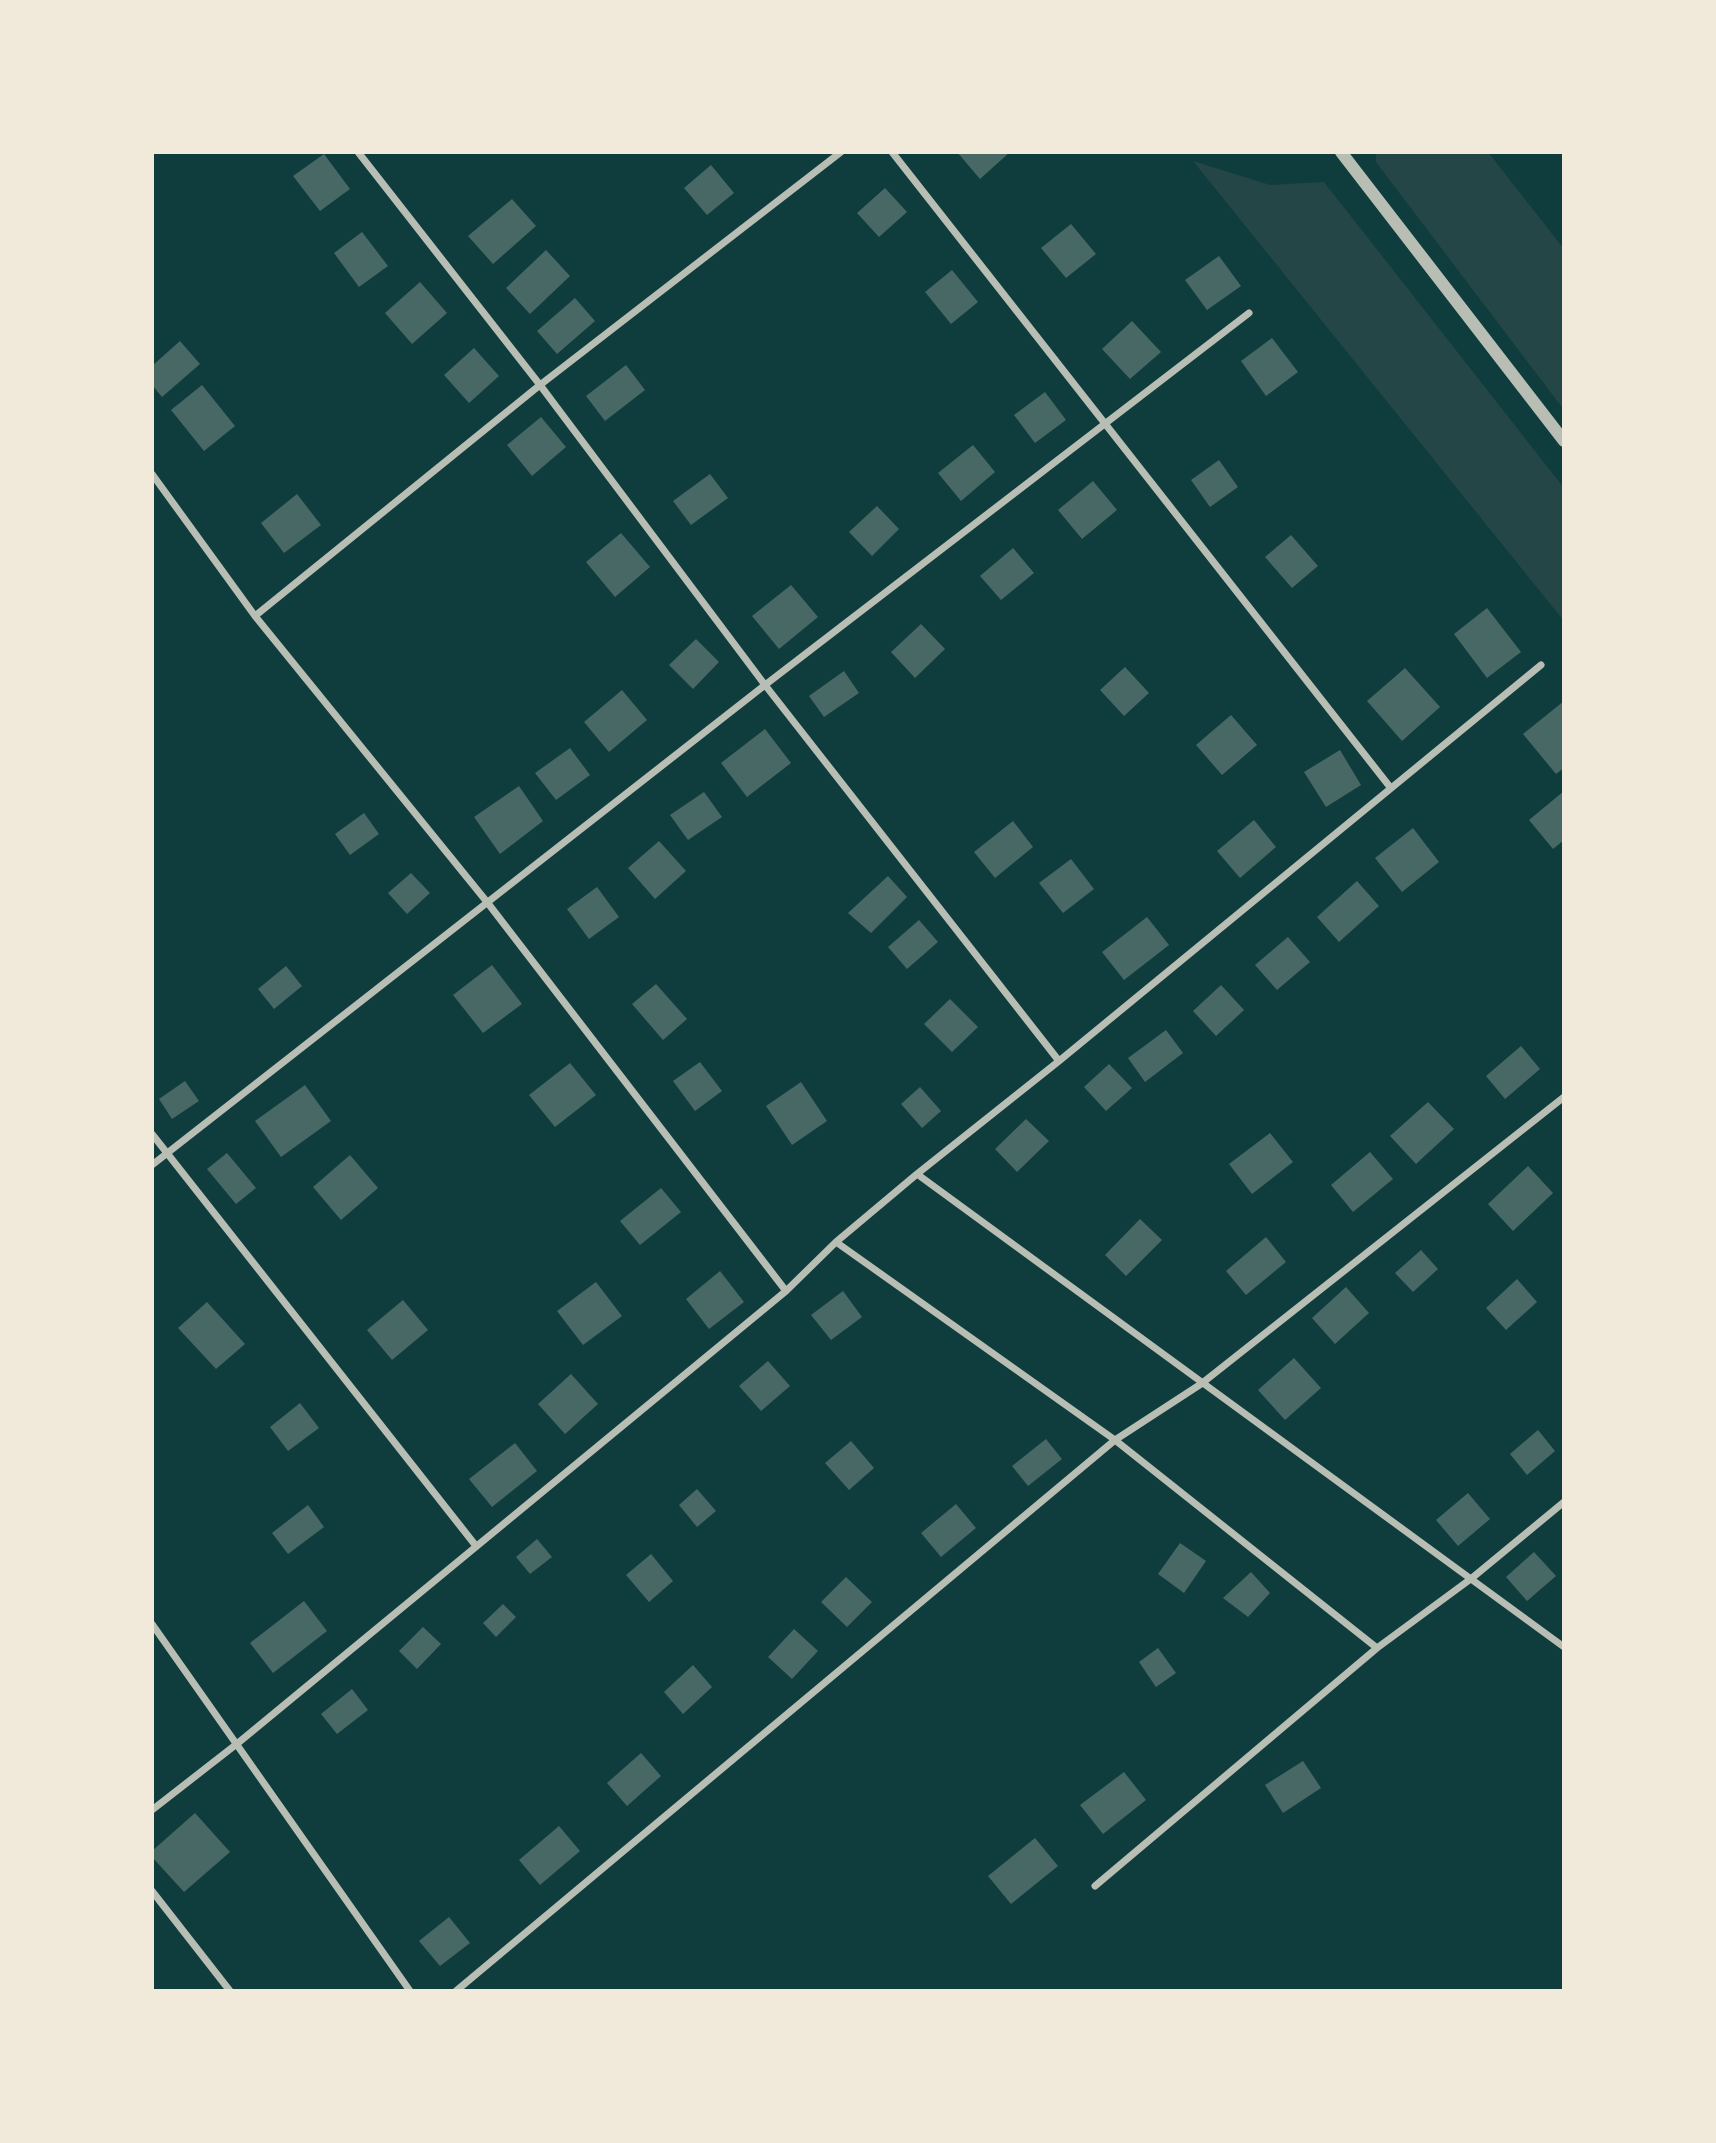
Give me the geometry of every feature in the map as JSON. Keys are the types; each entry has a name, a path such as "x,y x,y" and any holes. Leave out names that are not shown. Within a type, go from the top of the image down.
{"street":[{"path":"358,152 540,385 765,685 1059,1061"},
{"path":"255,616 540,385 841,152"},
{"path":"892,152 1390,786"},
{"path":"1341,152 1564,441"},
{"path":"152,1165 765,685 1249,313"},
{"path":"152,474 255,616 487,902 786,1291"},
{"path":"152,1810 238,1743 786,1291 836,1242 917,1174 1059,1061 1390,786 1541,665"},
{"path":"456,1991 1115,1440 1201,1384 1564,1097"},
{"path":"152,1134 476,1546"},
{"path":"917,1174 1564,1647"},
{"path":"836,1242 1115,1440 1377,1648"},
{"path":"1095,1886 1377,1648 1472,1578 1564,1502"},
{"path":"152,1624 410,1991"},
{"path":"152,1891 230,1991"}],"shaded area":[{"path":"1376,152 1488,152 1564,249 1564,410 1376,162"},
{"path":"1193,161 1270,185 1324,182 1564,488 1564,621"}],"building":[{"path":"957,152 1010,152 980,179"},
{"path":"324,154 350,189 320,211 293,176"},
{"path":"711,165 734,193 707,215 684,188"},
{"path":"885,188 907,212 879,237 857,213"},
{"path":"512,199 536,226 493,264 468,236"},
{"path":"1071,224 1096,254 1066,278 1041,248"},
{"path":"362,232 388,266 359,287 334,253"},
{"path":"546,250 570,276 530,314 506,288"},
{"path":"1219,256 1241,286 1207,310 1185,280"},
{"path":"952,270 978,302 951,324 925,292"},
{"path":"420,282 447,313 412,344 385,313"},
{"path":"575,298 595,321 557,354 537,331"},
{"path":"1132,321 1161,352 1130,379 1102,349"},
{"path":"1272,338 1298,372 1266,396 1241,361"},
{"path":"180,341 200,364 162,397 152,385 152,366"},
{"path":"474,348 499,376 469,403 444,375"},
{"path":"626,365 645,390 605,421 586,396"},
{"path":"202,385 235,426 204,451 171,410"},
{"path":"1045,392 1066,420 1035,443 1014,415"},
{"path":"541,417 566,447 532,476 507,445"},
{"path":"973,445 995,472 961,501 938,473"},
{"path":"1219,460 1238,487 1210,507 1191,480"},
{"path":"710,474 728,498 691,525 673,501"},
{"path":"1093,481 1117,510 1082,539 1058,510"},
{"path":"297,494 321,525 284,553 261,523"},
{"path":"877,506 899,529 872,556 849,532"},
{"path":"621,533 650,567 615,597 586,562"},
{"path":"1291,535 1318,566 1292,588 1265,557"},
{"path":"1013,548 1034,573 1001,600 980,576"},
{"path":"791,585 818,617 779,649 752,616"},
{"path":"1487,608 1521,652 1487,678 1454,634"},
{"path":"921,624 945,649 915,678 891,652"},
{"path":"696,639 719,662 693,689 669,665"},
{"path":"1125,667 1149,693 1124,716 1100,690"},
{"path":"1405,668 1440,707 1402,741 1367,701"},
{"path":"844,671 859,693 824,717 809,696"},
{"path":"622,690 647,720 609,752 584,722"},
{"path":"1564,701 1564,768 1556,774 1523,734"},
{"path":"1231,715 1257,745 1222,775 1196,745"},
{"path":"765,729 791,763 747,797 721,763"},
{"path":"570,748 590,775 556,800 535,773"},
{"path":"1340,750 1361,785 1326,807 1304,772"},
{"path":"519,786 543,821 500,854 474,817"},
{"path":"1564,791 1564,840 1553,849 1529,820"},
{"path":"704,792 722,817 688,840 670,815"},
{"path":"364,813 379,834 350,855 335,834"},
{"path":"1254,820 1276,847 1240,878 1217,851"},
{"path":"1013,821 1033,847 995,878 974,852"},
{"path":"1413,828 1439,862 1402,892 1375,858"},
{"path":"659,841 686,871 655,899 628,868"},
{"path":"1071,859 1094,889 1063,913 1039,883"},
{"path":"411,873 430,893 407,914 388,893"},
{"path":"888,876 907,897 871,933 848,913"},
{"path":"1357,881 1379,906 1339,942 1317,917"},
{"path":"597,887 619,917 589,939 567,909"},
{"path":"1147,917 1169,945 1124,980 1102,952"},
{"path":"919,920 938,942 907,969 888,947"},
{"path":"1288,937 1310,962 1277,990 1255,965"},
{"path":"492,965 522,1004 483,1033 453,995"},
{"path":"286,966 302,986 274,1009 258,989"},
{"path":"656,984 687,1019 663,1040 632,1004"},
{"path":"1221,985 1244,1010 1216,1036 1193,1011"},
{"path":"950,999 978,1027 952,1052 924,1024"},
{"path":"1166,1030 1183,1053 1145,1082 1128,1058"},
{"path":"1521,1046 1540,1069 1505,1099 1486,1076"},
{"path":"700,1062 722,1091 695,1111 673,1081"},
{"path":"570,1063 596,1095 555,1127 529,1095"},
{"path":"1109,1064 1132,1088 1106,1111 1084,1087"},
{"path":"185,1081 199,1101 172,1119 159,1099"},
{"path":"801,1082 827,1121 792,1145 766,1106"},
{"path":"305,1085 331,1121 281,1157 255,1121"},
{"path":"920,1087 941,1111 922,1128 901,1104"},
{"path":"1428,1102 1454,1129 1416,1164 1390,1136"},
{"path":"1026,1119 1049,1141 1017,1172 995,1149"},
{"path":"1270,1133 1293,1162 1252,1194 1229,1164"},
{"path":"1370,1152 1393,1179 1353,1212 1331,1185"},
{"path":"227,1153 256,1188 236,1204 207,1169"},
{"path":"350,1155 378,1188 341,1220 313,1187"},
{"path":"1528,1166 1553,1193 1513,1231 1488,1204"},
{"path":"661,1188 681,1212 640,1245 620,1221"},
{"path":"1140,1219 1162,1240 1126,1276 1105,1255"},
{"path":"1266,1237 1286,1262 1246,1295 1226,1271"},
{"path":"1421,1250 1438,1269 1413,1292 1395,1273"},
{"path":"720,1271 744,1302 709,1329 686,1299"},
{"path":"1517,1279 1537,1302 1506,1330 1486,1308"},
{"path":"596,1282 622,1316 583,1345 557,1311"},
{"path":"1346,1287 1369,1313 1335,1344 1312,1318"},
{"path":"843,1291 862,1317 831,1340 811,1315"},
{"path":"403,1300 428,1330 392,1360 367,1330"},
{"path":"207,1302 245,1344 216,1369 178,1328"},
{"path":"1294,1358 1321,1388 1285,1420 1258,1390"},
{"path":"768,1361 790,1386 761,1411 739,1386"},
{"path":"571,1374 598,1404 565,1434 538,1404"},
{"path":"300,1403 319,1428 288,1451 270,1427"},
{"path":"1538,1430 1555,1451 1527,1475 1510,1454"},
{"path":"1046,1439 1062,1459 1028,1486 1012,1466"},
{"path":"851,1441 874,1468 849,1490 825,1463"},
{"path":"515,1443 537,1471 492,1507 469,1479"},
{"path":"697,1489 716,1511 697,1527 679,1505"},
{"path":"1468,1493 1490,1519 1458,1546 1436,1520"},
{"path":"956,1504 976,1528 941,1557 921,1533"},
{"path":"308,1505 324,1527 288,1554 272,1533"},
{"path":"537,1539 552,1557 530,1574 516,1557"},
{"path":"1180,1543 1206,1561 1184,1593 1158,1574"},
{"path":"1534,1552 1556,1576 1527,1601 1506,1577"},
{"path":"651,1554 673,1581 649,1602 626,1575"},
{"path":"1251,1572 1270,1593 1248,1617 1223,1598"},
{"path":"846,1577 872,1602 847,1627 821,1602"},
{"path":"304,1601 327,1631 273,1673 250,1643"},
{"path":"503,1604 516,1617 496,1637 483,1623"},
{"path":"423,1627 441,1644 417,1669 399,1651"},
{"path":"794,1629 818,1651 792,1679 768,1657"},
{"path":"1158,1648 1176,1673 1156,1687 1139,1662"},
{"path":"693,1665 712,1687 683,1714 664,1692"},
{"path":"352,1689 368,1710 337,1734 321,1714"},
{"path":"641,1753 661,1776 627,1806 607,1783"},
{"path":"1303,1761 1321,1788 1283,1813 1265,1785"},
{"path":"1124,1772 1146,1800 1103,1834 1080,1805"},
{"path":"195,1813 230,1852 184,1892 152,1857 152,1851"},
{"path":"559,1826 580,1851 540,1885 519,1860"},
{"path":"1035,1838 1058,1866 1011,1904 988,1876"},
{"path":"449,1917 470,1943 440,1966 419,1941"}]}
